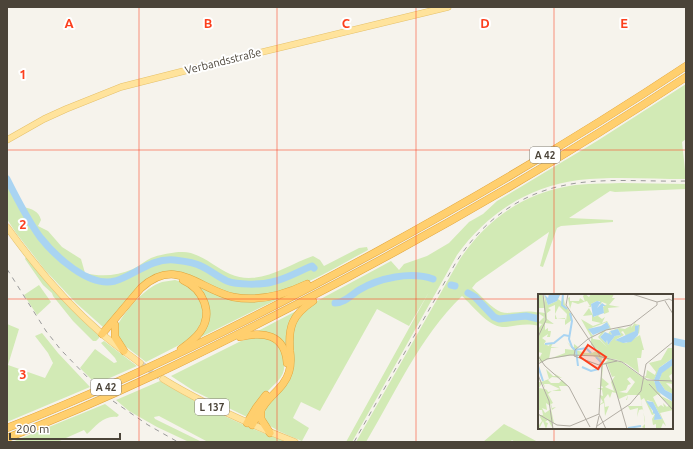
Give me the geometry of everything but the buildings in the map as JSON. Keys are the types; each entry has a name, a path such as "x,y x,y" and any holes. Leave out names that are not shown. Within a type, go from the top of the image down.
{"highway":[{"name":"A 42","path":"7,428 95,392 162,362 334,275 510,176 591,127 686,66"},
{"name":"A 42","path":"7,438 132,386 229,340 325,290 401,249 506,189 582,144 686,77"},
{"path":"104,335 136,293 146,283 166,274 180,275 229,296 252,299 282,295 318,279 334,275"},
{"path":"104,335 115,325 141,293 154,282 161,279 183,279 195,286 203,296 206,309 206,321 196,337 162,362"},
{"path":"250,424 282,385 288,375 291,364 290,331 294,319 300,310 325,290"},
{"path":"115,325 115,337 124,351"},
{"path":"229,340 254,334 269,336 281,345 287,358 287,369 283,378 261,400 250,424"},
{"path":"261,410 260,415 263,423 270,432"}],"main road":[{"name":"Verbandsstraße","path":"7,140 44,119 121,87 448,7"},
{"path":"7,227 50,283 69,303 104,335 140,363"},
{"name":"L 137","path":"163,379 206,404 295,442"}],"green space":[{"path":"686,84 686,139 682,142 686,179 619,178 579,180 543,188 510,204 481,227 457,255 352,442 346,442 429,292 409,326 377,309 320,411 301,402 293,418 309,428 302,441 281,432 266,422 263,416 266,407 291,376 292,334 295,323 302,311 317,301 391,261 399,270 404,264 427,256 449,243 469,222 483,214 497,201 597,141"},
{"path":"7,175 23,207 39,214 41,220 38,226 48,231 62,247 81,259 85,273 109,275 121,273 133,269 154,257 166,254 188,252 230,274 252,278 273,273 313,256 320,260 324,266 359,248 367,247 368,250 322,275 288,290 254,296 232,294 197,279 155,275 103,327 76,303 45,270 7,219"},
{"path":"588,184 686,184 686,189 610,191 569,218 613,220 613,222 561,226 557,228 543,267 540,266 549,232 476,283 472,288 490,305 501,312 538,313 538,326 528,324 507,327 497,326 480,314 462,296 447,312 421,347 366,442 356,442 460,259 481,232 507,211 536,195 569,186"},
{"path":"26,257 61,298 99,336 96,341 93,341 73,321 52,293 43,285 25,259"},
{"path":"183,277 225,297 280,298 197,339 207,303"},
{"path":"175,280 186,283 202,300 204,319 191,339 146,362 120,342 116,328 124,315 149,289 162,282"},
{"path":"39,285 51,302 37,315 24,295"},
{"path":"298,310 292,321 290,360 282,344 256,332"},
{"path":"7,324 19,329 8,365 45,378 53,363 48,353 35,336 42,333 58,353 90,387 7,422"},
{"path":"255,337 272,340 278,345 282,353 284,367 281,377 264,395 247,417 194,391 171,376 241,341"},
{"path":"104,341 137,366 96,384 80,368 95,349 114,363 117,362 101,343"},
{"path":"160,381 222,415 287,442 208,442 159,416 154,417 155,419 202,442 189,442 157,427 129,411 116,400"},
{"path":"105,404 119,415 117,417 104,419 87,434 84,430 57,442 12,442"},
{"path":"504,424 538,442 515,442 512,440 510,442 483,442"}],"waterway":[{"path":"7,179 18,201 46,245 73,269 94,280 105,282 115,281 150,264 166,260 195,264 227,281 243,284 262,284 277,281 312,266 314,268"},
{"path":"335,303 339,303 359,290 385,279 405,276 433,279"},
{"path":"451,285 455,286"},
{"path":"468,293 475,297 494,317 499,319 526,316 538,319"},
{"path":"673,341 686,344"}],"tunnel":[{"path":"140,363 160,377"}],"railway":[{"path":"354,442 455,264 475,237 500,214 528,197 561,186 576,183 607,181 686,181"},
{"path":"7,269 46,331 61,350 94,384"},
{"path":"113,401 148,425 178,442"}]}
